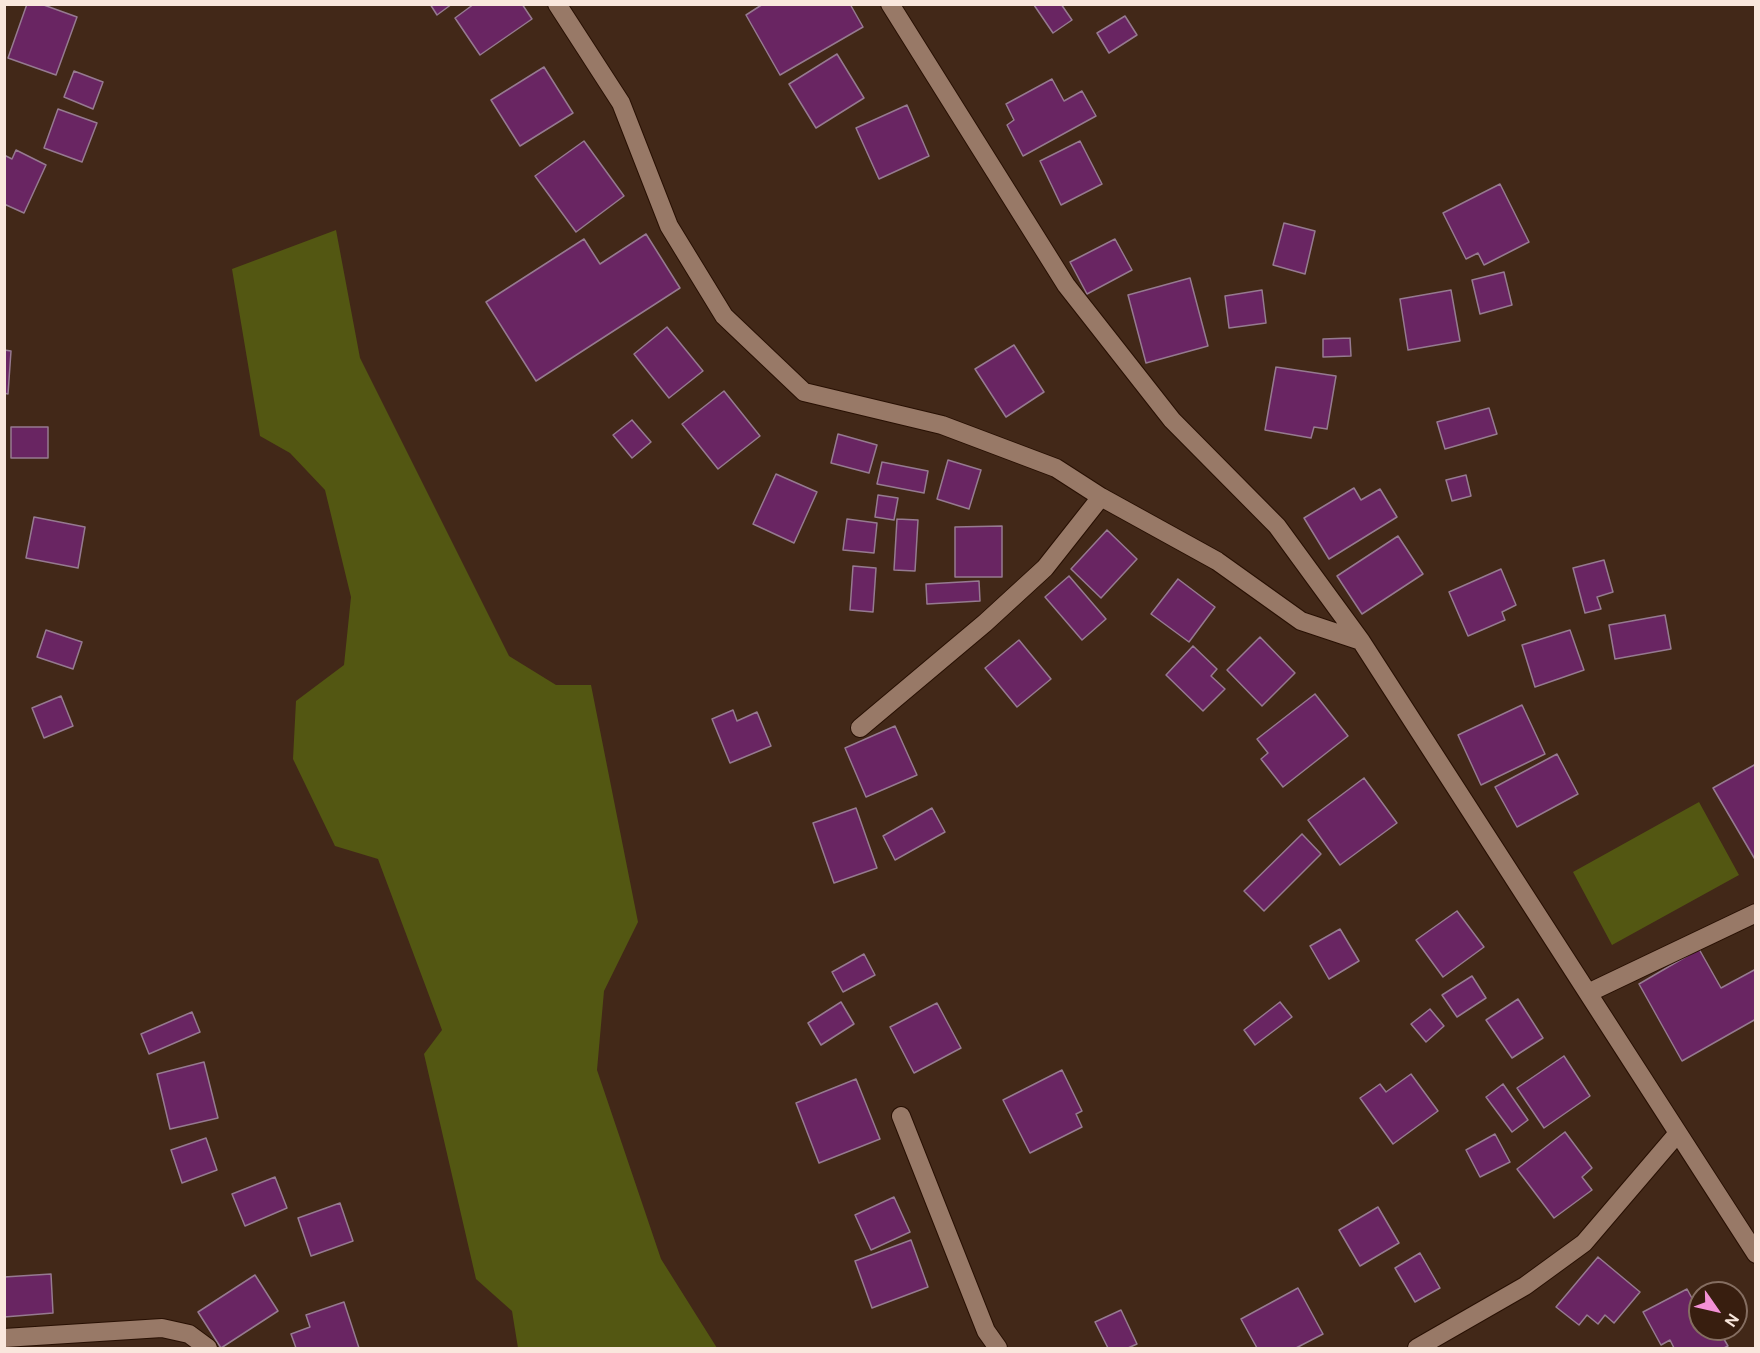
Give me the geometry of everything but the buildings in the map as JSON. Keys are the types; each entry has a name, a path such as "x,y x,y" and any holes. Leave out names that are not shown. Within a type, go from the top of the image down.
{"street":[{"path":"557,4 621,103 669,226 724,316 804,392 942,425 1056,468 1101,497 1217,561 1300,621 1360,641"},
{"path":"890,4 1066,285 1172,420 1277,526 1360,641 1753,1246"},
{"path":"860,728 985,623 1045,568 1101,497"},
{"path":"1588,993 1755,913"},
{"path":"902,1116 986,1331 998,1348"},
{"path":"1418,1348 1526,1286 1584,1243 1678,1133"},
{"path":"4,1338 162,1328 189,1334 208,1348"}],"shaded area":[{"path":"336,230 360,358 509,656 556,685 591,685 638,922 604,991 597,1070 661,1259 717,1348 518,1348 512,1311 476,1279 424,1054 442,1030 378,859 335,846 293,759 296,701 344,665 351,597 325,490 290,453 260,436 232,269"},
{"path":"1699,802 1739,875 1612,945 1573,872"}]}
